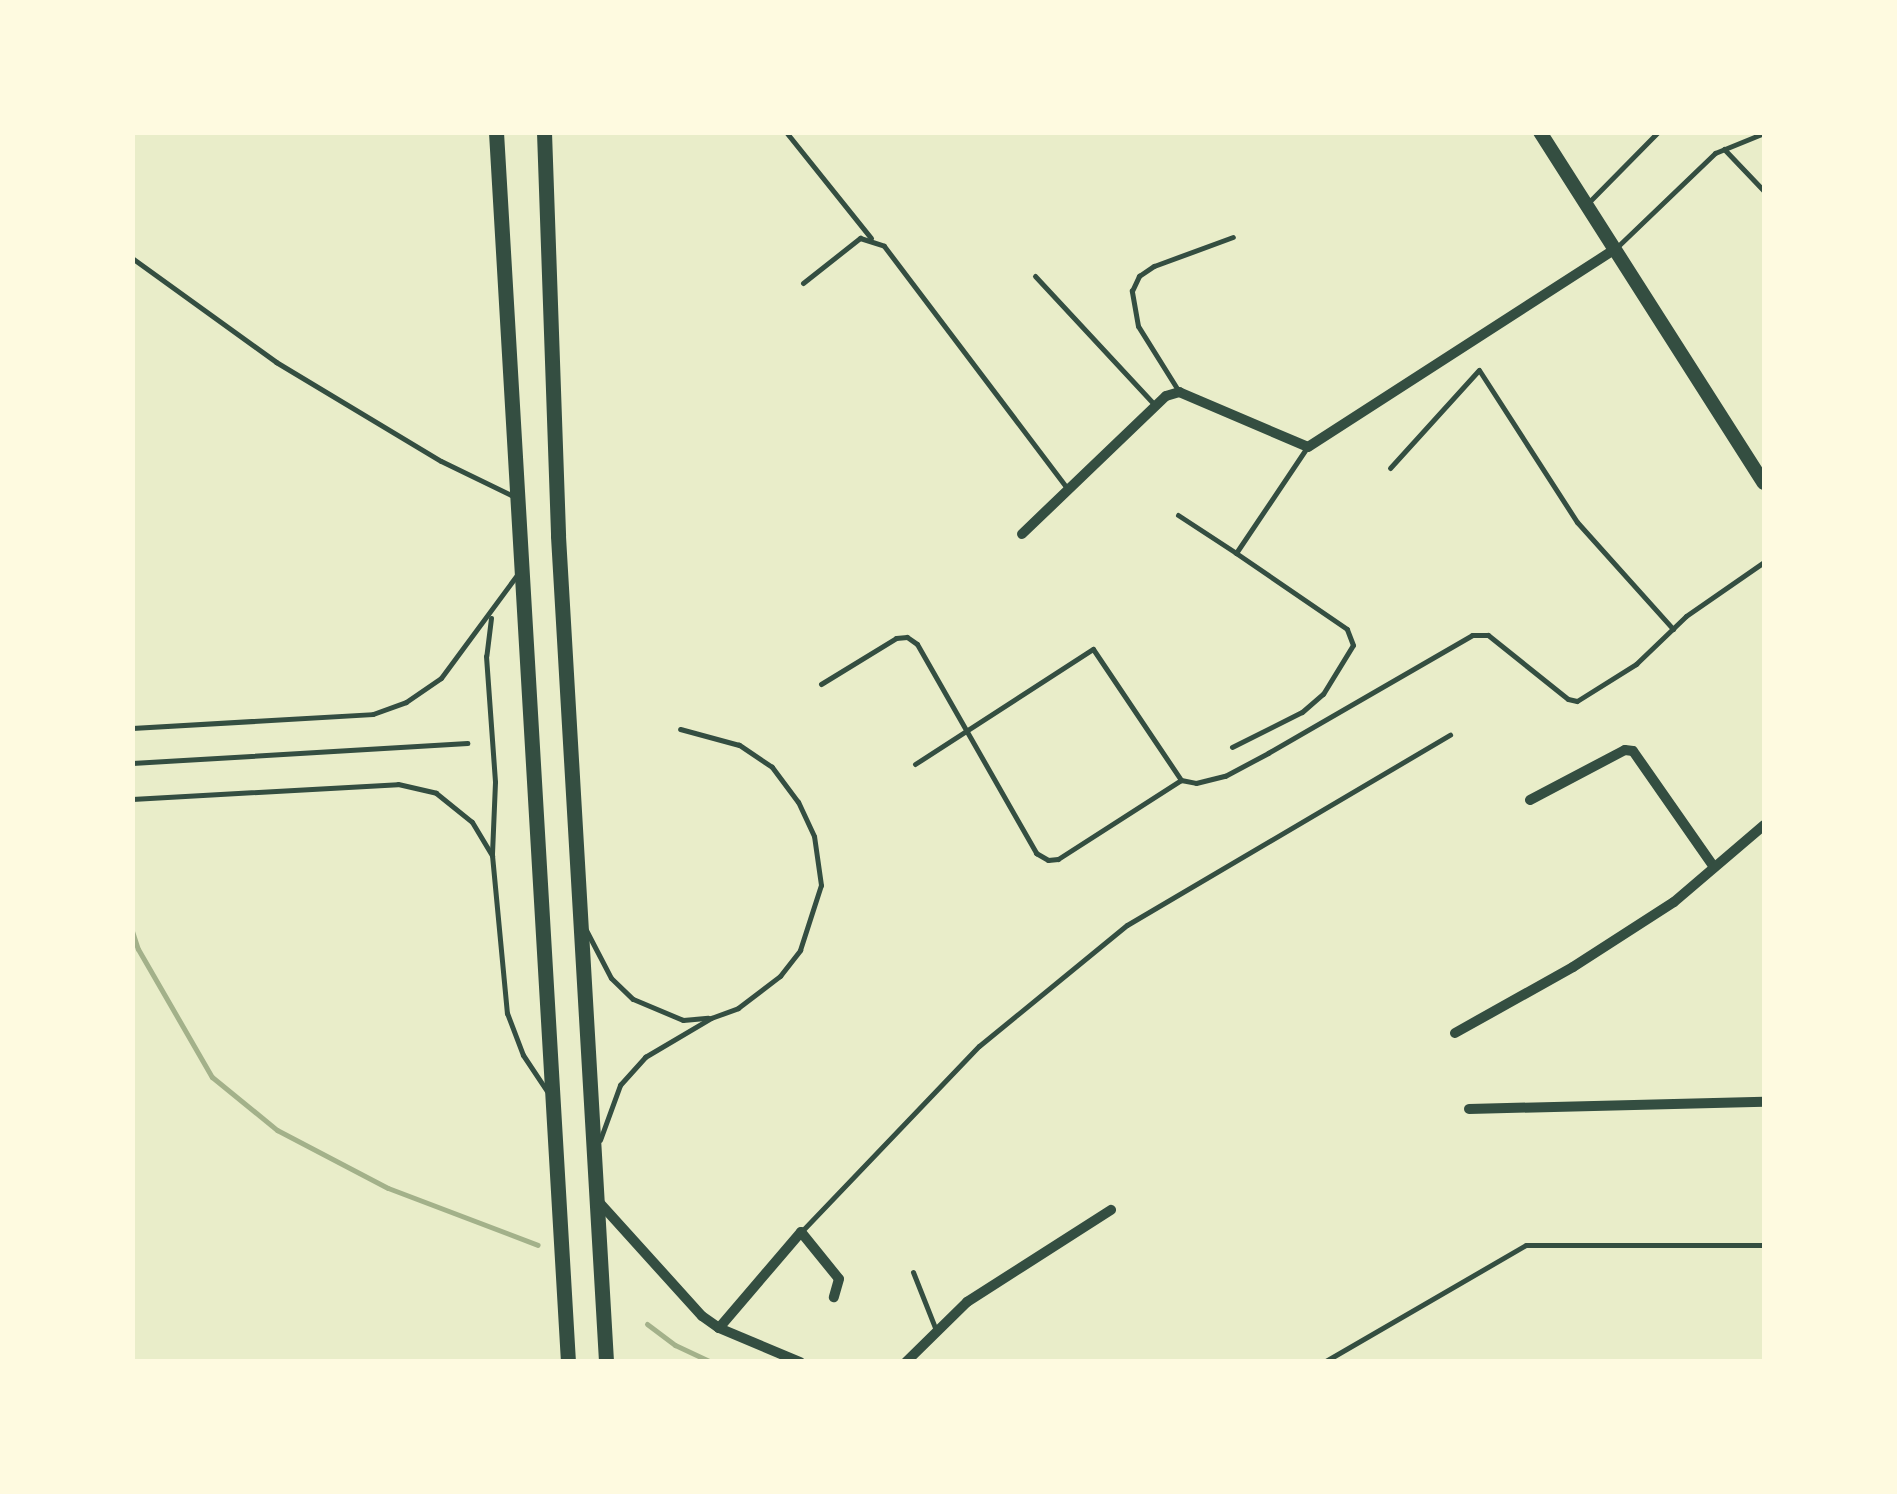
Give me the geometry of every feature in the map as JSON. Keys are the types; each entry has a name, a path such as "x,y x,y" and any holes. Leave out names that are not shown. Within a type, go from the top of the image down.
{"main road":[{"path":"496,132 568,1362"},
{"path":"544,132 558,536 606,1362"},
{"path":"1540,132 1764,484"}],"street":[{"path":"1022,534 1154,404 1180,392 1308,447 1614,250"},
{"path":"1530,800 1625,750 1633,750 1714,868"},
{"path":"1455,1032 1573,968 1674,902 1764,824"},
{"path":"1469,1109 1764,1102"},
{"path":"597,1200 702,1316 719,1328 800,1362"},
{"path":"906,1362 967,1302 1110,1210"},
{"path":"719,1328 801,1232 839,1279 834,1296"}],"lane":[{"path":"786,132 871,238 884,246 1066,488"},
{"path":"1586,205 1658,132"},
{"path":"1614,250 1724,148 1764,132"},
{"path":"1724,148 1764,190"},
{"path":"1180,392 1138,326 1132,291 1139,276 1154,266 1233,237"},
{"path":"803,283 846,246 871,238"},
{"path":"132,258 292,372 440,460 516,498"},
{"path":"1034,276 1154,404"},
{"path":"1390,468 1479,370 1578,522 1672,629"},
{"path":"1236,553 1308,447"},
{"path":"1178,516 1347,629 1354,645 1322,694 1302,712 1232,747"},
{"path":"821,684 896,638 907,637 916,644 1036,853 1048,860 1058,859 1181,780 1196,783 1225,776 1472,635 1488,635 1568,699 1577,701 1636,664 1672,629 1764,562"},
{"path":"132,728 373,714 406,702 441,678 521,568"},
{"path":"492,610 486,656 494,782 492,856 507,1013 523,1054 555,1103"},
{"path":"914,764 1093,649 1181,780"},
{"path":"596,1160 606,1115 620,1085 645,1057 711,1018 738,1008 780,976 800,950 821,885 814,836 798,802 772,767 739,745 680,729"},
{"path":"801,1232 979,1046 1127,925 1450,735"},
{"path":"132,763 467,743"},
{"path":"132,799 398,784 436,794 472,822 492,856"},
{"path":"581,919 611,978 632,999 683,1020 711,1018"},
{"path":"1324,1362 1526,1244 1764,1245"},
{"path":"913,1272 936,1330"}],"waterway":[{"path":"132,931 138,949 212,1077 277,1130 388,1188 538,1245"},
{"path":"647,1324 675,1345 711,1362"}]}
